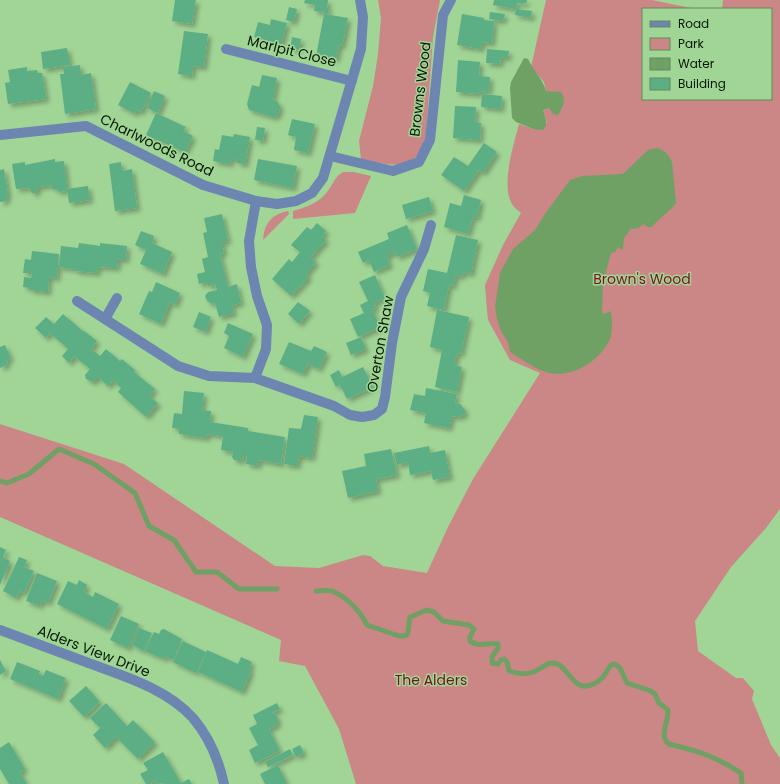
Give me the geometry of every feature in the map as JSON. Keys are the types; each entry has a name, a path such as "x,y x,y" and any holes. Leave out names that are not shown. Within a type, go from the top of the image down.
{"street":[{"name":"Charlwoods Road","path":"0,135 86,126 203,185 256,201 276,204 296,201 312,193 323,178 361,49 363,17 360,0"},
{"name":"Browns Wood","path":"330,156 393,171 419,162 430,140 443,15 451,0"},
{"name":"Marlpit Close","path":"226,49 352,81"},
{"path":"255,378 266,349 267,325 257,296 250,267 249,241 256,201"},
{"name":"Overton Shaw","path":"77,301 178,366 209,376 255,378 334,406 350,415 362,417 374,415 382,409 386,398 392,343 402,297 424,249 431,225"},
{"path":"104,319 117,298"},
{"name":"Alders View Drive","path":"0,630 140,682 172,700 193,718 204,733 213,750 224,784"}],"green space":[{"path":"378,0 440,0 433,37 426,136 422,148 416,157 409,162 393,165 361,159 359,141 373,86 378,54 381,18"},
{"path":"546,0 652,0 691,8 642,8 642,100 772,100 772,8 722,8 723,0 780,0 780,509 766,528 731,567 695,621 698,651 736,678 743,678 754,691 752,699 771,745 780,758 780,784 356,784 339,729 305,666 279,661 281,640 0,517 0,424 124,464 275,566 319,568 363,555 370,556 383,566 427,573 448,527 473,479 540,373 510,360 488,320 485,285 503,245 521,213 514,207 510,199 508,189 511,154 519,124 533,129 547,123 543,110 549,108 544,82 531,67"},
{"path":"343,172 354,172 371,176 355,213 293,219 293,211 316,202 324,196 334,181"},
{"path":"288,211 289,214 263,240 265,229 270,220 277,214"}],"water":[{"path":"524,58 528,59 546,91 561,92 564,98 563,106 558,115 553,114 549,108 543,110 546,125 543,130 533,129 516,122 512,118 511,82"},
{"path":"657,148 666,153 672,162 676,203 651,227 643,224 639,228 631,229 624,238 623,249 622,250 618,247 615,252 611,253 603,283 602,312 604,314 611,311 612,322 611,336 605,348 598,356 582,368 562,374 543,371 530,365 510,352 508,342 501,331 497,319 495,307 500,273 513,249 535,230 570,180 582,176 623,174 648,150"}],"building":[{"path":"175,0 196,0 192,24 172,21"},
{"path":"305,0 328,0 328,13 314,11 315,5 304,3"},
{"path":"494,0 527,0 527,2 523,4 517,3 516,9 493,5"},
{"path":"289,7 297,9 294,22 286,20"},
{"path":"516,9 532,11 531,18 515,15"},
{"path":"490,12 505,14 503,21 489,19"},
{"path":"324,14 348,18 342,46 339,45 336,59 316,56"},
{"path":"462,14 494,21 492,43 482,42 481,49 457,45"},
{"path":"271,19 287,23 281,45 254,37 258,22 270,25"},
{"path":"184,31 208,34 204,67 193,66 192,76 178,74"},
{"path":"292,37 301,39 299,50 290,49"},
{"path":"67,48 70,65 43,69 41,52"},
{"path":"487,49 509,51 508,58 501,57 500,64 486,63"},
{"path":"458,60 480,62 479,76 490,77 489,92 480,91 479,94 456,92"},
{"path":"80,65 81,75 91,73 96,109 65,114 60,74 64,74 63,67"},
{"path":"27,67 27,71 37,70 38,73 42,73 46,99 8,104 5,83 10,82 8,70"},
{"path":"262,75 277,78 273,100 277,101 280,106 277,116 273,117 249,110 247,104 252,85 259,87"},
{"path":"130,82 151,93 141,112 136,110 135,114 118,105"},
{"path":"154,91 165,96 158,113 147,108"},
{"path":"482,94 502,96 501,109 481,107"},
{"path":"455,106 476,107 475,122 481,123 480,140 453,138"},
{"path":"156,113 186,127 183,131 193,136 185,152 146,135"},
{"path":"292,119 315,124 308,153 294,150 296,137 288,135"},
{"path":"257,127 265,128 263,141 255,140"},
{"path":"234,134 250,137 245,164 237,163 237,160 231,158 230,164 213,161 215,149 219,150 222,135 233,137"},
{"path":"484,143 497,152 483,173 479,170 464,191 441,175 454,157 468,166"},
{"path":"55,159 55,162 64,161 67,187 65,191 59,192 57,189 52,189 52,185 37,187 38,190 35,193 32,193 29,188 16,189 12,164 25,162 25,165"},
{"path":"258,159 297,166 293,188 254,180"},
{"path":"121,162 122,171 132,169 137,208 115,211 109,164"},
{"path":"4,169 8,194 6,201 0,202 0,170"},
{"path":"88,186 90,200 69,203 67,189"},
{"path":"464,195 481,200 477,218 473,217 468,234 444,227 450,203 461,206"},
{"path":"429,197 433,211 406,219 402,205"},
{"path":"222,214 228,241 222,242 224,253 220,254 228,287 237,284 241,303 232,305 234,313 219,317 215,303 212,304 207,301 205,296 208,292 217,290 215,284 208,286 207,282 199,284 197,274 205,272 202,259 208,257 203,233 207,232 204,218"},
{"path":"317,223 326,231 322,236 326,240 311,257 316,262 306,274 309,277 291,296 272,279 289,259 292,262 300,252 291,245 307,227 311,230"},
{"path":"407,225 417,249 397,257 395,252 387,256 390,265 374,272 369,260 363,263 358,252 389,239 387,233"},
{"path":"141,231 154,236 152,243 172,252 163,274 140,264 146,250 135,245"},
{"path":"456,235 478,240 471,274 463,272 462,277 456,275 453,286 449,285 444,310 427,306 430,293 423,291 428,269 447,273"},
{"path":"79,243 100,246 100,243 127,246 126,260 118,259 117,268 98,267 97,273 75,271 75,269 59,267 61,246 78,248"},
{"path":"32,251 59,254 57,278 49,277 48,292 30,290 30,288 23,287 24,277 31,278 32,273 23,273 25,259 31,260"},
{"path":"375,275 385,298 374,303 376,308 372,309 380,327 358,337 350,319 364,313 360,305 368,301 359,282"},
{"path":"156,282 180,293 175,305 170,302 161,324 139,314 149,291 152,292"},
{"path":"298,302 310,311 299,324 288,314"},
{"path":"437,310 469,317 461,354 457,353 454,365 462,367 457,392 435,387 442,350 430,347"},
{"path":"199,312 211,317 206,332 193,327"},
{"path":"63,314 97,341 91,349 100,356 106,349 120,361 122,359 136,371 134,372 155,389 149,396 158,403 146,417 118,392 121,388 113,380 108,386 98,377 93,382 86,379 85,375 90,369 74,356 69,363 62,356 68,349 50,333 46,338 35,328 46,317 54,324"},
{"path":"228,323 253,334 243,357 224,348 229,336 224,333"},
{"path":"361,337 366,349 351,355 346,343"},
{"path":"289,342 311,351 314,346 327,352 319,369 308,364 303,374 279,364"},
{"path":"5,345 11,358 6,361 8,364 0,368 0,347"},
{"path":"363,367 373,387 347,399 340,385 336,387 330,375 339,370 342,377"},
{"path":"426,388 457,394 455,403 460,404 465,410 465,414 458,417 452,416 449,428 424,423 426,413 410,410 414,394 425,396"},
{"path":"184,391 204,393 202,410 211,411 210,422 248,428 248,431 285,437 281,464 259,460 258,466 246,464 247,454 244,454 243,459 240,461 234,460 232,457 233,452 221,450 223,436 208,434 206,438 179,434 179,429 172,428 174,413 182,414"},
{"path":"304,415 318,417 312,458 299,456 297,466 284,464 289,428 301,429"},
{"path":"429,446 430,453 445,450 450,477 433,480 431,471 410,475 408,462 397,465 394,453"},
{"path":"391,449 397,475 376,479 378,491 348,498 342,471 366,466 364,454"},
{"path":"0,547 6,550 3,557 10,561 0,585"},
{"path":"19,557 27,560 24,567 34,571 24,593 20,591 16,598 3,591"},
{"path":"37,573 57,581 48,603 42,600 40,606 26,601"},
{"path":"79,580 87,585 84,592 93,597 95,592 119,604 107,629 57,604 68,581 77,585"},
{"path":"121,616 139,624 128,648 110,640"},
{"path":"139,628 152,633 144,651 132,645"},
{"path":"164,629 182,639 173,660 165,656 164,659 145,651 154,632 159,634 161,630"},
{"path":"183,641 206,652 196,673 173,662"},
{"path":"207,650 238,664 241,657 252,662 249,670 251,671 242,692 198,672"},
{"path":"0,660 6,671 0,675"},
{"path":"17,662 40,671 39,674 43,676 46,670 66,678 58,699 10,679"},
{"path":"86,686 100,702 84,717 69,701"},
{"path":"106,703 127,726 133,720 155,742 138,759 116,737 105,748 93,735 100,728 90,718"},
{"path":"277,703 280,709 272,713 277,716 277,725 269,729 280,751 255,763 249,750 258,745 249,728 257,724 253,715"},
{"path":"9,742 25,769 20,772 27,784 9,784 0,769 0,748"},
{"path":"300,745 304,753 296,757 292,749"},
{"path":"290,749 293,755 268,767 265,762"},
{"path":"163,752 181,783 189,779 192,784 158,784 156,781 146,784 140,774 148,770 143,763"},
{"path":"278,765 287,784 265,784 260,774"}],"waterway":[{"path":"0,481 7,483 29,474 59,449 94,464 135,493 149,526 174,540 196,572 217,572 239,589 277,589"},
{"path":"316,591 332,591 337,593 352,605 367,625 399,636 407,635 410,617 427,610 434,612 443,621 469,625 474,629 470,637 470,641 473,643 498,644 498,648 492,657 492,663 498,664 504,659 507,662 509,671 521,674 529,673 548,664 558,664 577,684 583,686 591,685 600,680 611,665 615,664 620,668 627,683 651,691 655,694 659,703 668,710 664,737 669,744 698,752 723,762 741,773 742,784"}],"park label":[{"name":"Brown's Wood","path":"642,279"},
{"name":"The Alders","path":"431,680"}]}
